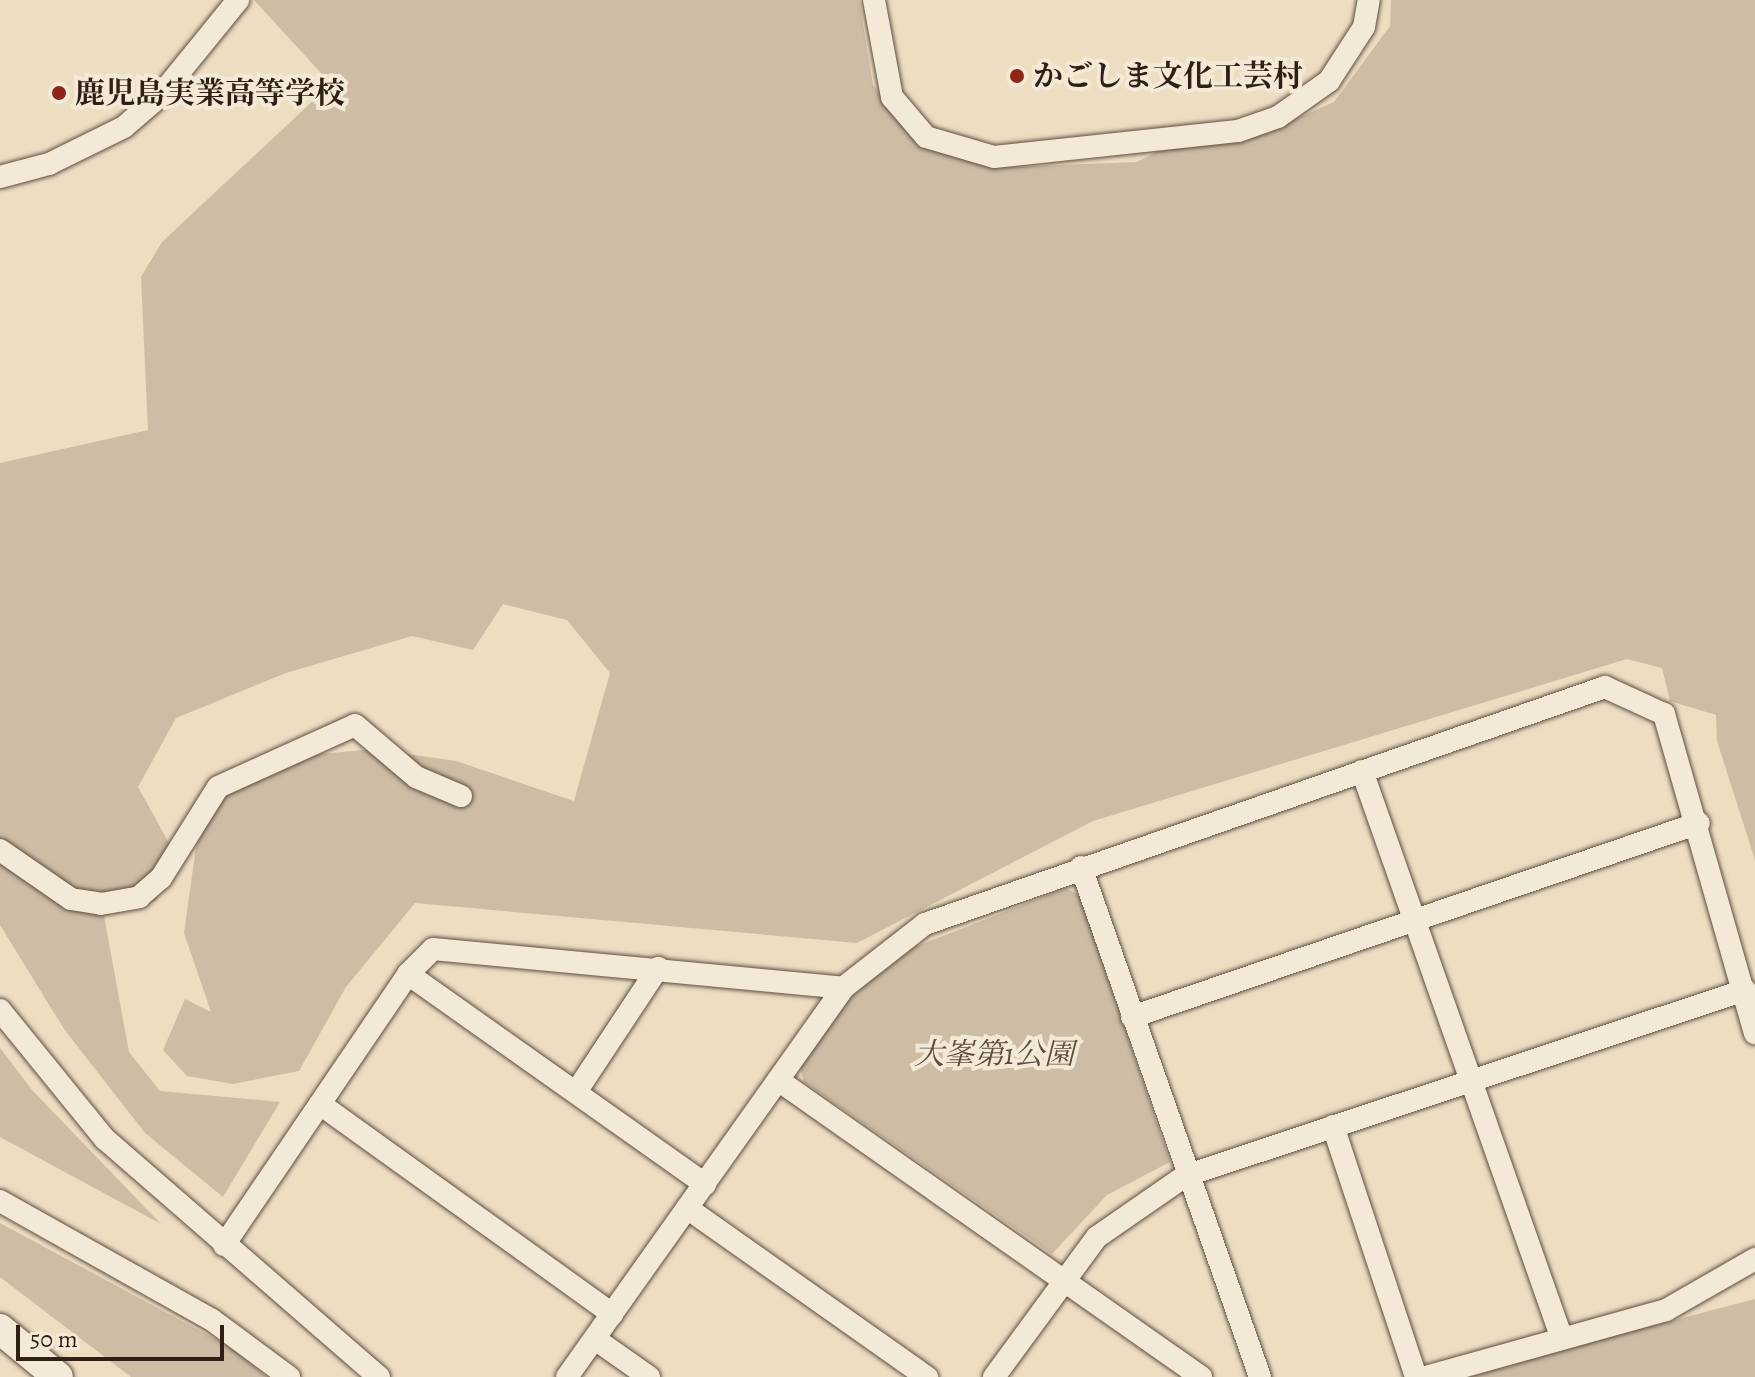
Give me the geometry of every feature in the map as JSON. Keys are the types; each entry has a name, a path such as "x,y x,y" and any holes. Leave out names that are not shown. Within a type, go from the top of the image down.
{"street":[{"path":"0,177 49,164 124,127 160,96 238,0"},
{"path":"874,0 892,97 926,137 994,157 1238,131 1278,117 1329,81 1364,27 1369,0"},
{"path":"567,1377 843,988 925,924 1081,867 1605,687 1664,714 1699,823 1755,1033"},
{"path":"0,850 71,899 101,904 139,897 161,878 218,787 355,725 416,777 461,796"},
{"path":"1362,771 1561,1336"},
{"path":"1132,1017 1699,823"},
{"path":"1081,867 1185,1176 1260,1377"},
{"path":"224,1245 408,974 433,949 843,988"},
{"path":"576,1092 658,968"},
{"path":"408,974 705,1184"},
{"path":"994,1377 1064,1278 1117,1219 1185,1176 1745,990"},
{"path":"0,1010 105,1139 379,1377"},
{"path":"778,1080 1201,1377"},
{"path":"320,1104 612,1314"},
{"path":"1333,1126 1416,1377"},
{"path":"0,1201 212,1320 289,1377"},
{"path":"687,1208 927,1377"},
{"path":"1426,1377 1561,1336 1666,1310 1755,1259"},
{"path":"0,1329 58,1377"},
{"path":"595,1339 649,1377"}],"green space":[{"path":"254,0 859,0 873,85 921,146 1010,167 1137,162 1192,133 1245,141 1334,102 1390,26 1391,0 1755,0 1755,860 1717,741 1716,715 1670,701 1662,668 1627,659 1093,821 857,943 415,903 346,987 299,1071 233,1084 187,1076 163,1050 185,999 211,1012 184,933 196,847 226,785 312,755 373,749 456,761 574,801 610,673 567,620 503,604 473,650 412,636 286,673 176,718 138,787 175,854 156,901 104,916 129,1052 160,1091 280,1102 223,1197 145,1133 64,1029 0,925 0,463 148,430 141,277 162,242 331,84"},
{"name":"大峯第1公園","path":"1066,888 1080,896 1170,1162 1107,1195 1052,1254 804,1082 800,1068 851,997 912,948"},
{"path":"0,1048 33,1091 161,1224 0,1137"},
{"path":"0,1223 230,1347 267,1377 131,1377 0,1277"},
{"path":"1755,1299 1755,1377 1469,1377 1567,1348"}],"place":[{"name":"かごしま文化工芸村","path":"1017,76"},
{"name":"鹿児島実業高等学校","path":"59,93"}]}
